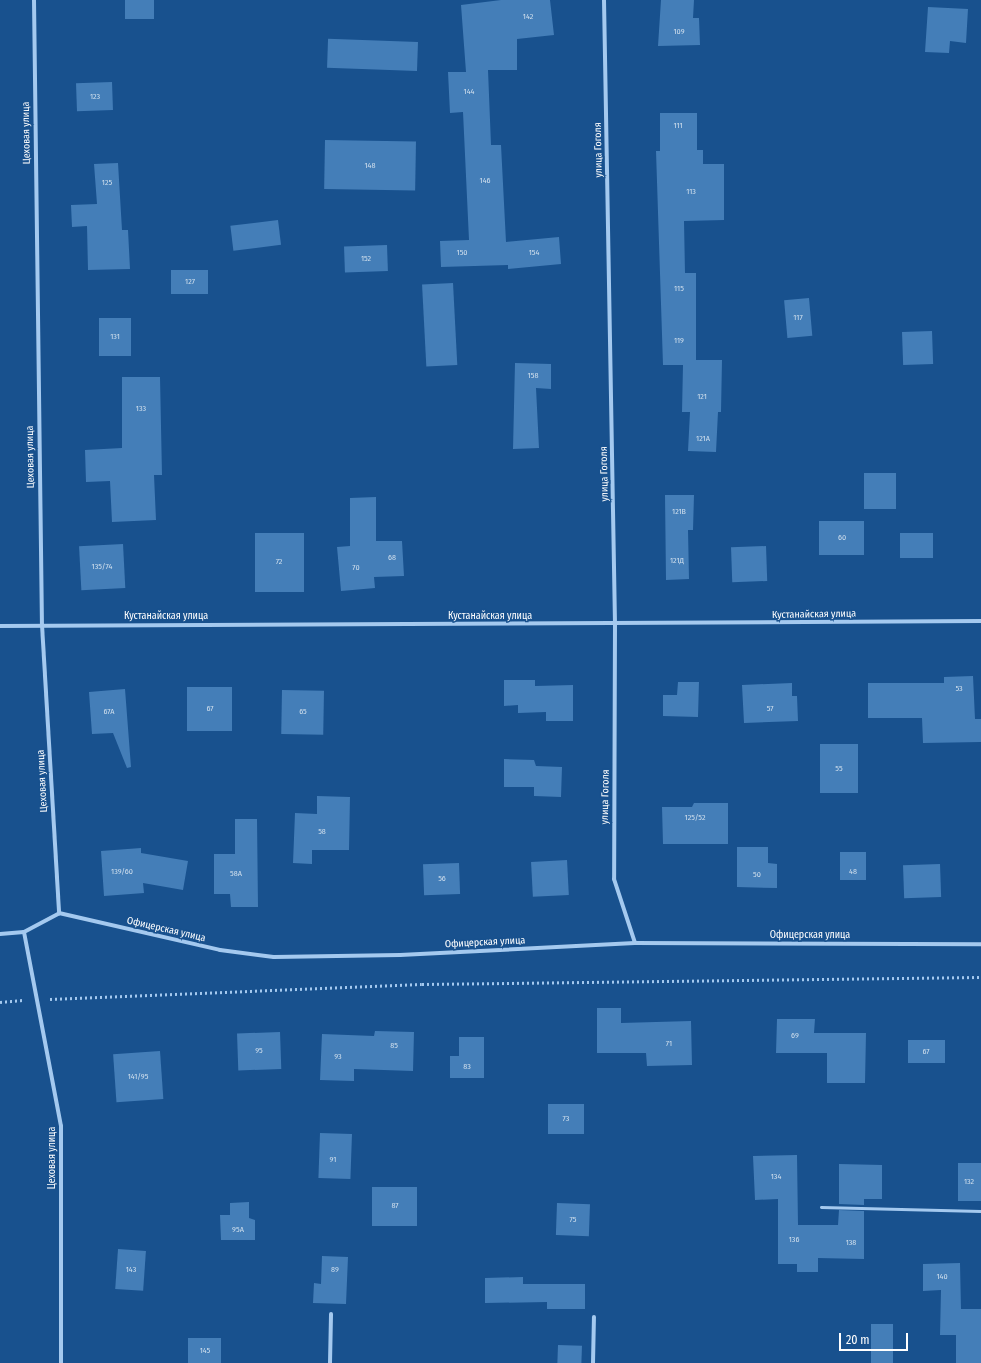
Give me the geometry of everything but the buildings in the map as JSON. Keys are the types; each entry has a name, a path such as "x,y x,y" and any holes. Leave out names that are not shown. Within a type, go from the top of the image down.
{"street":[{"name":"Цеховая улица","path":"34,0 42,625 59,913"},
{"name":"улица Гоголя","path":"604,0 616,625 614,879 635,944"},
{"name":"Кустанайская улица","path":"0,626 616,625 981,621"},
{"name":"Офицерская улица","path":"59,913 220,950 274,957 400,955 635,944 981,944"},
{"path":"0,934 24,932 59,913"},
{"name":"Цеховая улица","path":"24,932 61,1126 61,1363"},
{"path":"330,1363 331,1314"},
{"path":"594,1318 594,1363"}],"lane":[{"path":"821,1207 981,1211"}],"path":[{"path":"0,1002 37,999 422,984 981,977"}]}
